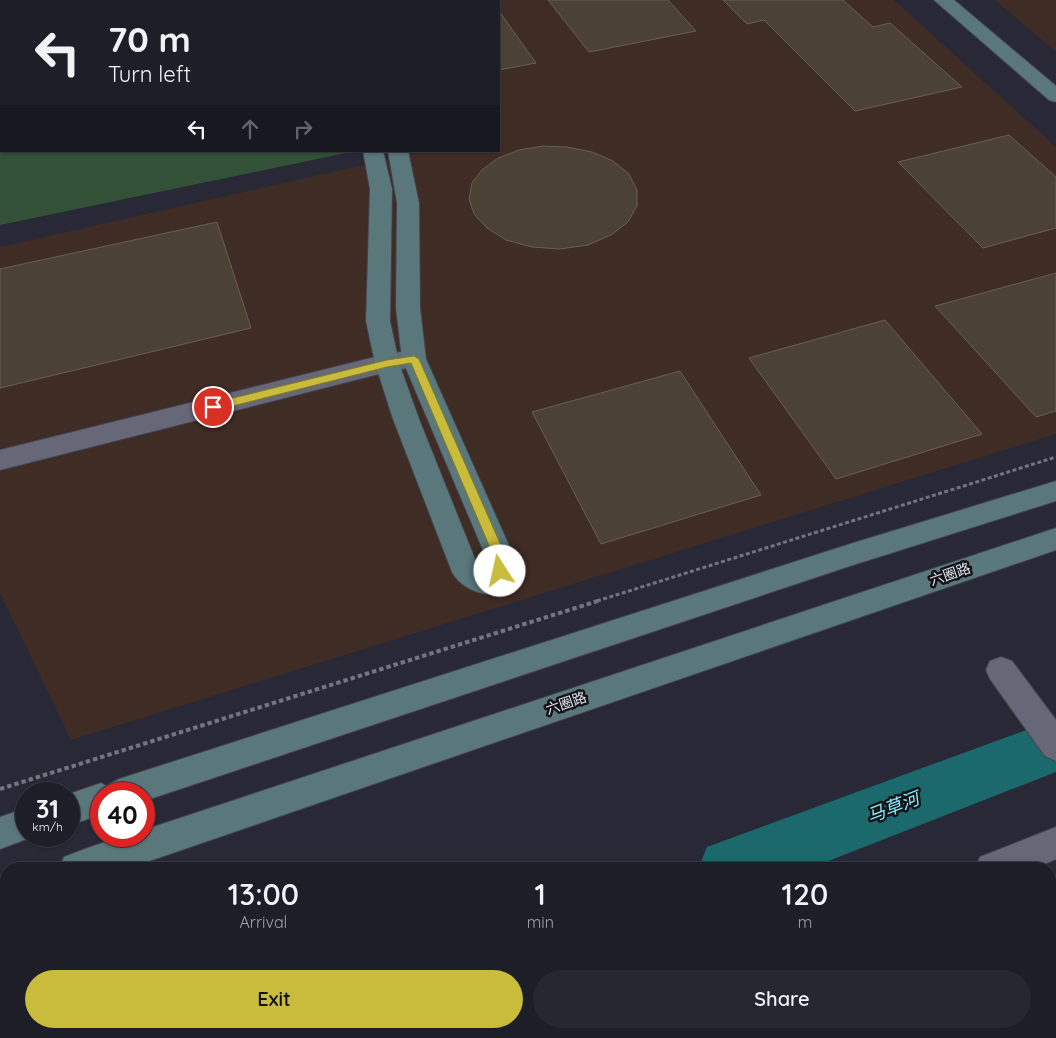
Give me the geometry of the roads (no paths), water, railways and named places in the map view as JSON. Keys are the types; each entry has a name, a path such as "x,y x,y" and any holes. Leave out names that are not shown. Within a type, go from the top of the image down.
{"main road":[{"path":"944,0 1056,96"},
{"path":"372,152 381,189 378,320 387,364 406,420 466,572 481,581 491,582 500,571 497,550 414,359 408,308 408,203 398,152"},
{"path":"155,782 831,561 1056,491"},
{"name":"六圈路","path":"97,862 1056,539"},
{"path":"0,832 15,827"}],"street":[{"path":"0,460 387,364 414,359"},
{"path":"1001,670 1056,746"},
{"path":"1009,862 1056,843"}],"waterway":[{"name":"马草河","path":"747,862 1056,745"}]}
